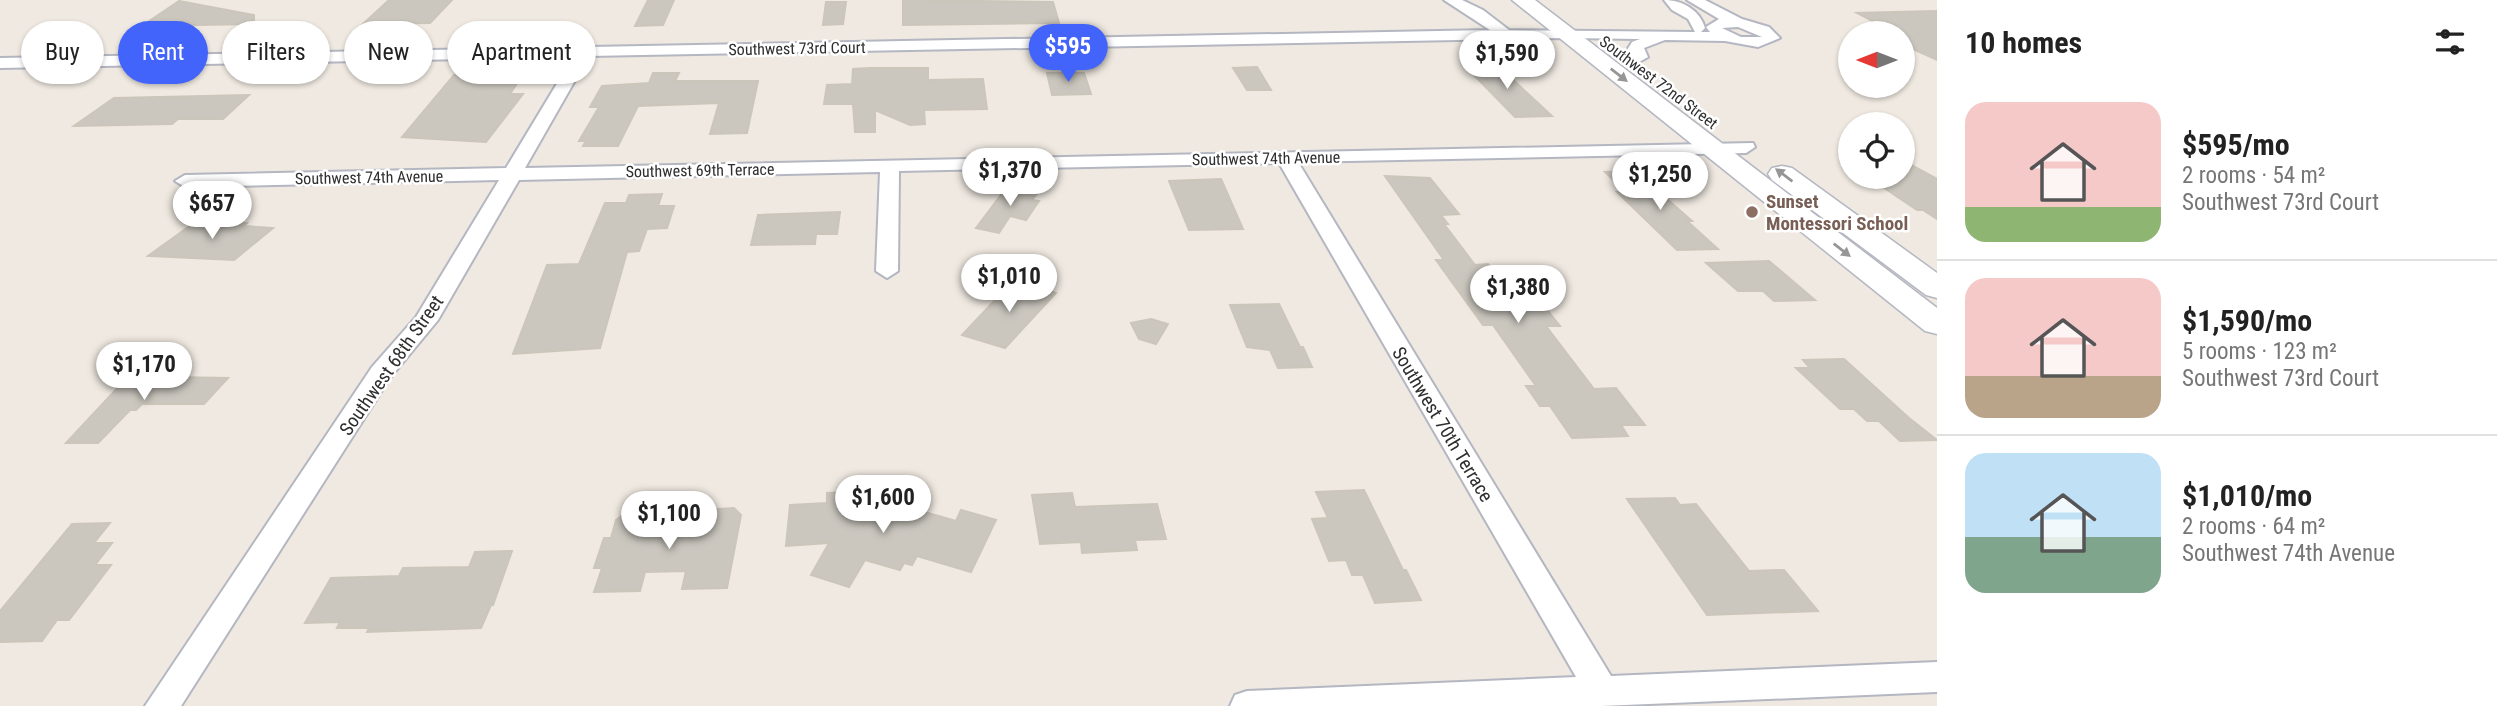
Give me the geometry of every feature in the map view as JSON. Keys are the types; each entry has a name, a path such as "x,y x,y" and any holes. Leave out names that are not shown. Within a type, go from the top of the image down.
{"main road":[{"name":"Southwest 72nd Street","path":"1522,0 1711,148 1931,305"},
{"name":"Southwest 72nd Street","path":"1550,0 1746,147 1931,305"}],"street":[{"path":"1451,0 1478,13 1505,34"},
{"path":"1672,1 1695,1 1739,23 1764,30 1772,38 1753,42 1728,37 1706,28 1672,1"},
{"path":"1594,33 1621,28 1706,28 1720,23 1739,23"},
{"path":"1594,33 1728,37"},
{"name":"Southwest 73rd Court","path":"596,52 1594,33"},
{"path":"1632,61 1640,57 1635,48 1639,43 1673,37"},
{"name":"Southwest 73rd Court","path":"0,62 447,54"},
{"name":"Southwest 68th Street","path":"162,706 381,373 426,320 565,84"},
{"name":"Southwest 74th Avenue","path":"890,166 1746,147"},
{"name":"Southwest 70th Terrace","path":"1285,157 1602,691"},
{"path":"887,271 890,166"},
{"name":"Southwest 69th Terrace","path":"511,174 890,166"},
{"name":"Southwest 74th Avenue","path":"185,181 511,174"},
{"path":"1247,706 1937,677"}],"building":[{"path":"389,0 452,0 432,21 366,21"},
{"path":"648,0 674,0 663,25 635,26"},
{"path":"903,0 1053,2 1059,23 903,25"},
{"path":"179,1 254,15 254,21 222,21 222,25 208,25 208,21 149,21"},
{"path":"826,2 846,2 843,24 823,25"},
{"path":"1937,11 1937,60 1915,50 1915,21 1872,21 1857,13"},
{"path":"1463,64 1496,64 1552,116 1515,117"},
{"path":"1257,67 1271,90 1247,90 1233,68"},
{"path":"928,68 928,80 983,79 987,109 924,110 925,124 910,125 875,110 875,132 855,132 853,104 824,104 827,85 852,84 853,69"},
{"path":"653,73 679,73 675,81 758,81 747,133 710,134 719,103 638,106 618,146 583,146 586,141 579,141 599,107 590,107 602,86 649,83"},
{"path":"1047,73 1084,73 1091,94 1052,95"},
{"path":"447,83 517,84 510,94 523,94 486,142 402,137"},
{"path":"249,95 223,119 178,119 172,124 74,126 114,98"},
{"path":"1915,167 1937,179 1937,219 1923,210 1917,210 1886,189 1915,189"},
{"path":"1635,171 1692,221 1687,221 1718,249 1677,250 1617,192 1626,192 1605,172"},
{"path":"1385,176 1430,178 1459,214 1441,215 1448,224 1444,224 1475,265 1488,264 1512,295 1535,295 1560,326 1546,326 1594,389 1616,388 1645,425 1621,425 1628,436 1572,438 1550,406 1540,406 1526,386 1536,386 1493,325 1483,325 1436,260 1444,260"},
{"path":"1221,179 1243,229 1189,230 1169,181"},
{"path":"1009,184 1040,190 1032,200 1039,201 1026,220 1010,216 999,233 976,228"},
{"path":"662,194 658,206 674,206 667,228 647,229 639,251 627,252 600,348 513,354 547,265 579,264 605,203 626,203 629,195"},
{"path":"840,212 837,234 816,234 815,244 751,245 758,215"},
{"path":"198,220 247,223 244,226 273,228 234,260 148,256"},
{"path":"1769,261 1815,300 1774,301 1763,291 1738,291 1706,263"},
{"path":"1015,279 1056,293 1005,348 962,335"},
{"path":"1279,304 1312,367 1278,368 1270,350 1247,347 1230,305"},
{"path":"1151,319 1168,324 1156,344 1139,339 1131,323"},
{"path":"1844,359 1937,440 1900,441 1879,421 1867,421 1854,409 1840,409 1796,368 1810,368 1803,360"},
{"path":"166,377 228,378 204,404 142,404 136,410 130,410 98,443 66,443 123,382 161,383"},
{"path":"1364,490 1403,570 1406,570 1421,600 1375,603 1363,575 1352,575 1346,560 1329,561 1312,519 1328,518 1316,492"},
{"path":"872,491 872,497 956,521 961,510 996,520 971,572 917,556 912,565 904,563 900,570 865,560 849,587 811,575 829,543 786,546 790,505 827,503 827,493"},
{"path":"1072,493 1075,507 1157,504 1166,539 1135,540 1137,550 1082,553 1081,542 1040,544 1032,495"},
{"path":"1675,498 1680,505 1696,504 1749,571 1784,570 1818,611 1707,615 1627,499"},
{"path":"734,508 741,515 727,588 682,589 686,571 645,572 640,591 594,592 602,568 594,568 604,538 611,538 616,520 627,512 641,512 648,520 705,519 718,509"},
{"path":"110,523 94,543 112,543 95,565 111,565 69,620 57,620 42,641 0,642 0,611 72,524"},
{"path":"512,551 493,605 481,628 367,632 369,628 337,628 340,622 305,623 331,578 399,576 403,568 469,567 475,552"}],"place":[{"name":"Sunset Montessori School","path":"1752,212"}]}
